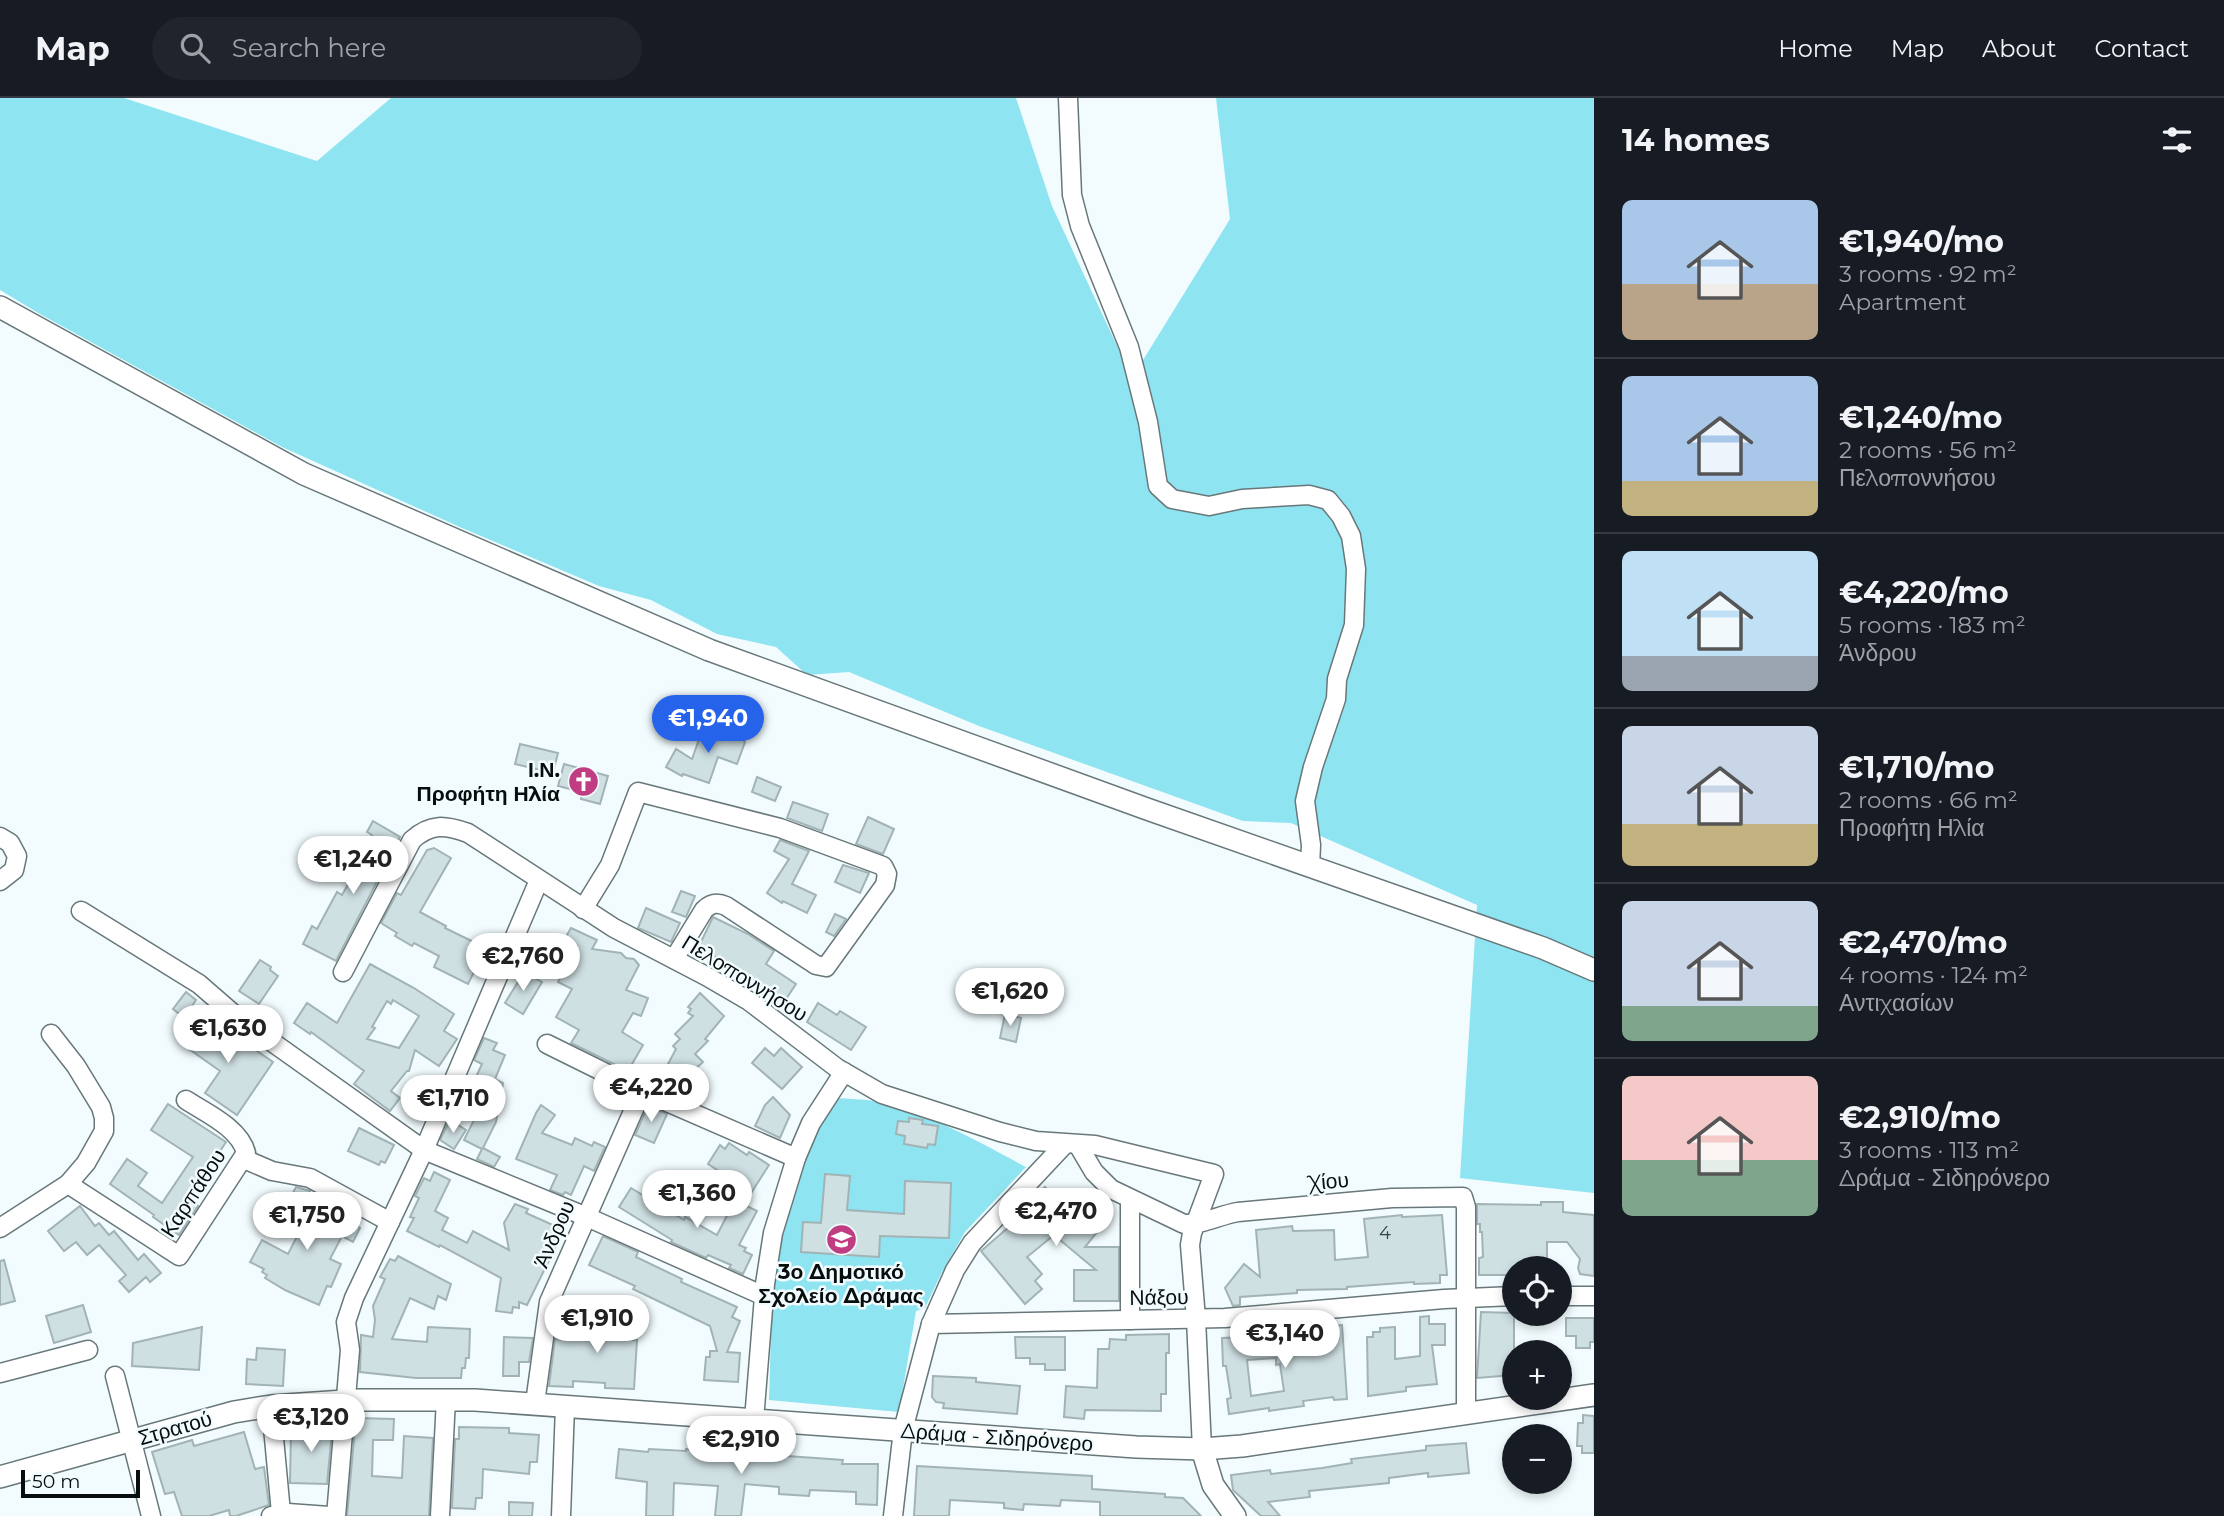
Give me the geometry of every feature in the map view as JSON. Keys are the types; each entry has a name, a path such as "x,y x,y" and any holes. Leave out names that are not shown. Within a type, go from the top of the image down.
{"street":[{"path":"1068,98 1072,195 1080,226 1129,347 1148,422 1158,486 1171,499 1209,506 1242,499 1308,495 1328,500 1341,516 1351,536 1356,569 1354,625 1337,678 1336,699 1313,767 1305,801 1311,845 1310,866"},
{"path":"0,307 304,474 698,645 1543,948 1594,970"},
{"path":"583,909 610,865 638,792 780,828 883,866 887,874 885,885 826,967 816,965 718,903 704,910 674,959"},
{"name":"Πελοποννήσου","path":"343,972 412,840 423,831 436,827 468,833 583,909 726,988 769,1015 844,1072 875,1091 1012,1135 1071,1145 1095,1146 1214,1174 1196,1224"},
{"path":"0,837 17,856 14,870 0,881"},
{"path":"336,1516 350,1350 346,1322 354,1298 424,1150 539,880"},
{"path":"81,911 199,984 237,1017 424,1150 587,1217 764,1296"},
{"path":"4,1220 68,1184 86,1163 102,1136 104,1118 101,1107 51,1034"},
{"path":"547,1044 642,1091 796,1158"},
{"path":"754,1420 764,1296 773,1233 796,1158 811,1123 844,1072"},
{"name":"Άνδρου","path":"536,1403 549,1302 642,1091"},
{"name":"Καρπάθου","path":"68,1184 179,1256 244,1159 246,1149 232,1132 186,1100"},
{"path":"893,1516 903,1430 931,1324 945,1291 965,1252 982,1231 1071,1145 1111,1189 1178,1222 1196,1224 1190,1245 1202,1449 1213,1485 1235,1516"},
{"path":"244,1159 272,1171 310,1178 390,1222"},
{"name":"Χίου","path":"1196,1224 1238,1212 1392,1198 1463,1197 1466,1297"},
{"path":"1130,1199 1130,1320"},
{"name":"Νάξου","path":"931,1324 1259,1316 1466,1297 1502,1296"},
{"path":"1572,1296 1594,1296"},
{"path":"1466,1297 1466,1414"},
{"path":"0,1373 88,1350"},
{"path":"115,1376 151,1516"},
{"name":"Δράμα - Σιδηρόνερο","path":"397,1399 536,1403 1136,1447 1202,1449 1242,1447 1594,1395"},
{"name":"Στρατού","path":"0,1477 226,1414 271,1406 397,1399"},
{"path":"440,1516 446,1399"},
{"path":"271,1406 276,1515 328,1516"},
{"path":"561,1516 565,1406"}],"shaded area":[{"path":"0,98 124,98 317,161 391,98 1016,98 1052,206 1132,378 1230,219 1216,98 1594,98 1594,1193 1460,1178 1477,905 1291,823 1243,821 979,726 849,672 807,675 776,647 717,634 651,600 599,586 282,447 0,290"},
{"path":"836,1098 874,1101 914,1113 1026,1167 965,1232 925,1308 916,1311 899,1412 769,1400 771,1316 778,1244 796,1178"}],"building":[{"path":"728,730 745,742 737,764 718,757 709,783 683,774 682,776 666,767 676,749 692,759 702,731"},
{"path":"520,744 558,753 553,773 515,764"},
{"name":"Ι.Ν. Προφήτη Ηλία","path":"564,764 608,776 600,804 581,799 582,792 558,786"},
{"path":"757,777 781,787 775,801 752,792"},
{"path":"793,802 828,814 822,831 787,818"},
{"path":"868,817 894,829 883,854 856,844"},
{"path":"373,821 400,837 336,961 303,944 312,926 317,929 337,892 342,895 367,851 363,849 372,835 367,832"},
{"path":"780,840 809,851 792,884 816,895 807,913 783,901 782,903 767,893 789,859 774,851"},
{"path":"434,848 451,858 420,912 486,948 468,984 434,967 439,956 414,943 412,946 381,923 397,893 401,895 427,850"},
{"path":"843,865 869,873 860,893 835,882"},
{"path":"681,891 695,896 686,917 672,912"},
{"path":"646,908 680,923 671,942 638,928"},
{"path":"835,914 846,919 834,936 826,932"},
{"path":"713,917 748,934 774,951 766,964 796,984 784,1002 730,964 698,948"},
{"path":"571,928 597,940 592,949 621,953 626,958 634,959 639,965 626,990 648,998 641,1016 633,1013 622,1032 643,1045 628,1071 571,1043 579,1030 556,1017 572,989 558,982 577,946 564,940"},
{"path":"260,960 278,976 259,1004 239,991"},
{"path":"370,964 454,1014 444,1031 457,1039 439,1066 415,1050 409,1071 391,1091 400,1098 390,1111 354,1084 364,1071 311,1032 310,1034 294,1023 307,1003 337,1023","holes":["393,1000 419,1016 399,1048 367,1039 387,1001 391,1004"]},
{"path":"524,972 542,982 523,1014 505,1003"},
{"path":"186,992 196,1000 192,1006 197,1010 188,1021 173,1009"},
{"path":"700,993 724,1016 705,1039 708,1041 695,1054 703,1062 692,1072 704,1079 694,1097 660,1079 676,1049 673,1046 680,1039 675,1034 693,1016 688,1013 691,1009 688,1007"},
{"path":"818,1003 837,1015 840,1011 866,1027 851,1050 807,1022"},
{"path":"1005,1014 1021,1018 1016,1042 1000,1038"},
{"path":"202,1018 238,1044 241,1040 273,1062 237,1115 205,1093 220,1071 182,1044"},
{"path":"484,1038 497,1043 493,1050 505,1055 495,1079 503,1083 496,1122 483,1148 500,1157 494,1167 477,1159 482,1149 464,1140 481,1106 466,1099 482,1064 474,1060"},
{"path":"765,1048 774,1056 781,1048 802,1067 782,1089 752,1063"},
{"path":"773,1097 790,1115 780,1138 755,1126 765,1105"},
{"path":"168,1104 226,1142 206,1173 209,1175 191,1201 198,1206 179,1235 110,1184 127,1159 147,1173 138,1186 162,1203 193,1157 151,1130"},
{"path":"541,1105 555,1115 542,1133 572,1145 575,1138 592,1146 594,1142 605,1147 594,1171 584,1166 571,1195 550,1190 557,1175 516,1159"},
{"path":"648,1106 667,1114 654,1143 635,1135"},
{"path":"909,1118 923,1120 922,1124 938,1126 935,1145 928,1144 927,1148 904,1144 905,1136 896,1134 898,1121 909,1122"},
{"path":"450,1120 466,1130 454,1149 440,1140"},
{"path":"359,1128 394,1145 385,1163 381,1161 379,1165 348,1151"},
{"path":"729,1143 769,1165 748,1198 730,1187 734,1181 708,1164 720,1145 725,1149"},
{"path":"434,1172 450,1180 435,1211 448,1218 442,1230 467,1243 473,1231 509,1250 504,1223 515,1204 528,1209 526,1213 564,1230 527,1305 519,1302 519,1308 513,1307 512,1313 496,1311 501,1278 440,1245 439,1247 407,1231 414,1218 410,1217 419,1198 415,1196 424,1178 430,1181"},
{"path":"825,1174 850,1176 847,1210 904,1214 905,1181 951,1183 949,1238 880,1236 879,1257 801,1252 803,1222 821,1223"},
{"path":"296,1187 310,1191 306,1200 360,1228 353,1242 342,1236 330,1259 341,1264 319,1305 265,1278 267,1275 262,1272 264,1269 250,1262 262,1240 288,1254 307,1217 286,1207"},
{"path":"1045,1187 1054,1196 1059,1190 1067,1199 1070,1196 1080,1207 1084,1203 1106,1221 1085,1247 1119,1247 1119,1301 1074,1301 1074,1270 1096,1270 1054,1235 1027,1257 1042,1274 1035,1281 1042,1289 1025,1304 981,1251 1032,1207 1028,1203"},
{"path":"631,1188 684,1220 685,1217 717,1235 735,1200 757,1211 739,1245 752,1255 743,1274 729,1268 731,1265 708,1255 706,1258 671,1242 672,1240 619,1207"},
{"path":"1541,1202 1563,1202 1563,1212 1594,1215 1594,1276 1580,1274 1580,1259 1567,1242 1547,1242 1547,1256 1502,1256 1502,1275 1479,1275 1479,1258 1483,1257 1482,1232 1480,1224 1477,1224 1477,1204 1541,1205"},
{"path":"80,1206 95,1226 99,1223 109,1235 114,1231 138,1260 144,1254 161,1273 150,1282 146,1277 129,1292 119,1281 126,1275 99,1245 87,1255 76,1242 64,1251 48,1231"},
{"path":"1442,1215 1447,1275 1440,1275 1440,1283 1414,1282 1347,1289 1297,1290 1297,1293 1240,1297 1240,1305 1233,1306 1225,1288 1244,1264 1260,1277 1256,1230 1292,1226 1293,1231 1334,1230 1335,1260 1368,1257 1364,1219"},
{"path":"603,1236 638,1252 636,1257 682,1279 681,1282 737,1307 732,1317 740,1321 727,1352 740,1353 738,1382 704,1380 706,1357 710,1357 710,1351 717,1351 710,1326 589,1265"},
{"path":"398,1256 451,1284 446,1300 438,1296 434,1309 410,1298 392,1339 427,1342 428,1327 470,1329 469,1358 466,1358 465,1368 462,1368 461,1378 416,1378 360,1372 361,1335 373,1337 373,1306 385,1279 380,1277 390,1259 395,1261"},
{"path":"4,1260 15,1301 0,1305 0,1261"},
{"path":"83,1305 91,1332 54,1343 46,1316"},
{"path":"591,1306 616,1308 616,1313 624,1313 623,1340 637,1340 634,1389 605,1388 605,1383 573,1381 573,1387 549,1386 555,1339 600,1340 601,1326 590,1324"},
{"path":"1481,1312 1502,1313 1502,1326 1514,1326 1514,1340 1502,1340 1502,1376 1477,1378"},
{"path":"1429,1316 1429,1324 1445,1324 1445,1345 1432,1345 1437,1384 1406,1387 1406,1391 1368,1396 1367,1337 1373,1337 1373,1332 1380,1332 1380,1328 1395,1327 1395,1359 1420,1356 1420,1317"},
{"path":"1572,1318 1594,1318 1594,1342 1590,1342 1590,1348 1576,1348 1576,1336 1566,1336 1566,1326 1572,1326"},
{"path":"1342,1325 1347,1399 1334,1400 1333,1397 1303,1401 1304,1406 1229,1414 1227,1399 1231,1398 1226,1366 1223,1366 1222,1338 1315,1335 1315,1327","holes":["1276,1358 1276,1365 1280,1364 1284,1391 1251,1396 1247,1360"]},
{"path":"202,1327 199,1370 132,1366 133,1343"},
{"path":"1169,1334 1166,1394 1161,1394 1161,1411 1085,1410 1084,1419 1064,1417 1066,1386 1097,1388 1098,1349 1109,1349 1110,1339 1126,1340 1126,1335"},
{"path":"504,1337 533,1338 529,1362 519,1362 519,1376 503,1376"},
{"path":"1015,1337 1065,1337 1065,1370 1045,1370 1045,1364 1030,1364 1030,1358 1016,1358"},
{"path":"257,1348 285,1350 283,1386 246,1384 247,1359 256,1360"},
{"path":"933,1376 976,1378 976,1382 1020,1386 1017,1414 943,1408 944,1403 936,1402 932,1397"},
{"path":"1583,1415 1594,1416 1594,1453 1582,1453 1582,1446 1577,1446 1578,1423 1583,1423"},
{"path":"356,1418 394,1419 393,1440 373,1440 372,1476 402,1478 404,1436 433,1438 429,1516 347,1516"},
{"path":"314,1420 333,1421 327,1484 290,1483 291,1430 313,1432"},
{"path":"459,1427 509,1428 509,1433 539,1435 537,1462 530,1462 529,1474 483,1469 482,1498 476,1498 475,1509 452,1508 455,1439 459,1439"},
{"path":"244,1432 255,1469 264,1467 269,1505 236,1516 230,1516 229,1510 209,1516 182,1516 174,1492 165,1494 152,1452 192,1440 194,1446"},
{"path":"1466,1443 1469,1473 1428,1477 1428,1473 1389,1478 1389,1483 1309,1491 1310,1497 1268,1502 1280,1516 1261,1516 1233,1490 1231,1475 1322,1468 1352,1463 1351,1459 1426,1450 1426,1446"},
{"path":"619,1449 648,1452 649,1449 686,1449 843,1460 842,1464 878,1464 877,1505 856,1504 856,1492 810,1490 809,1496 779,1494 779,1487 745,1484 741,1516 715,1516 718,1486 674,1483 673,1516 646,1516 647,1482 616,1478"},
{"path":"917,1466 1092,1476 1092,1489 1165,1494 1165,1497 1183,1498 1201,1516 1100,1516 1100,1502 1061,1500 1060,1506 1024,1504 1023,1510 1004,1508 1004,1503 950,1500 949,1516 914,1516"},
{"path":"509,1502 533,1503 532,1516 509,1516"}],"place":[{"name":"Ι.Ν. Προφήτη Ηλία","path":"583,781"},
{"name":"3ο Δημοτικό Σχολείο Δράμας","path":"841,1239"}]}
